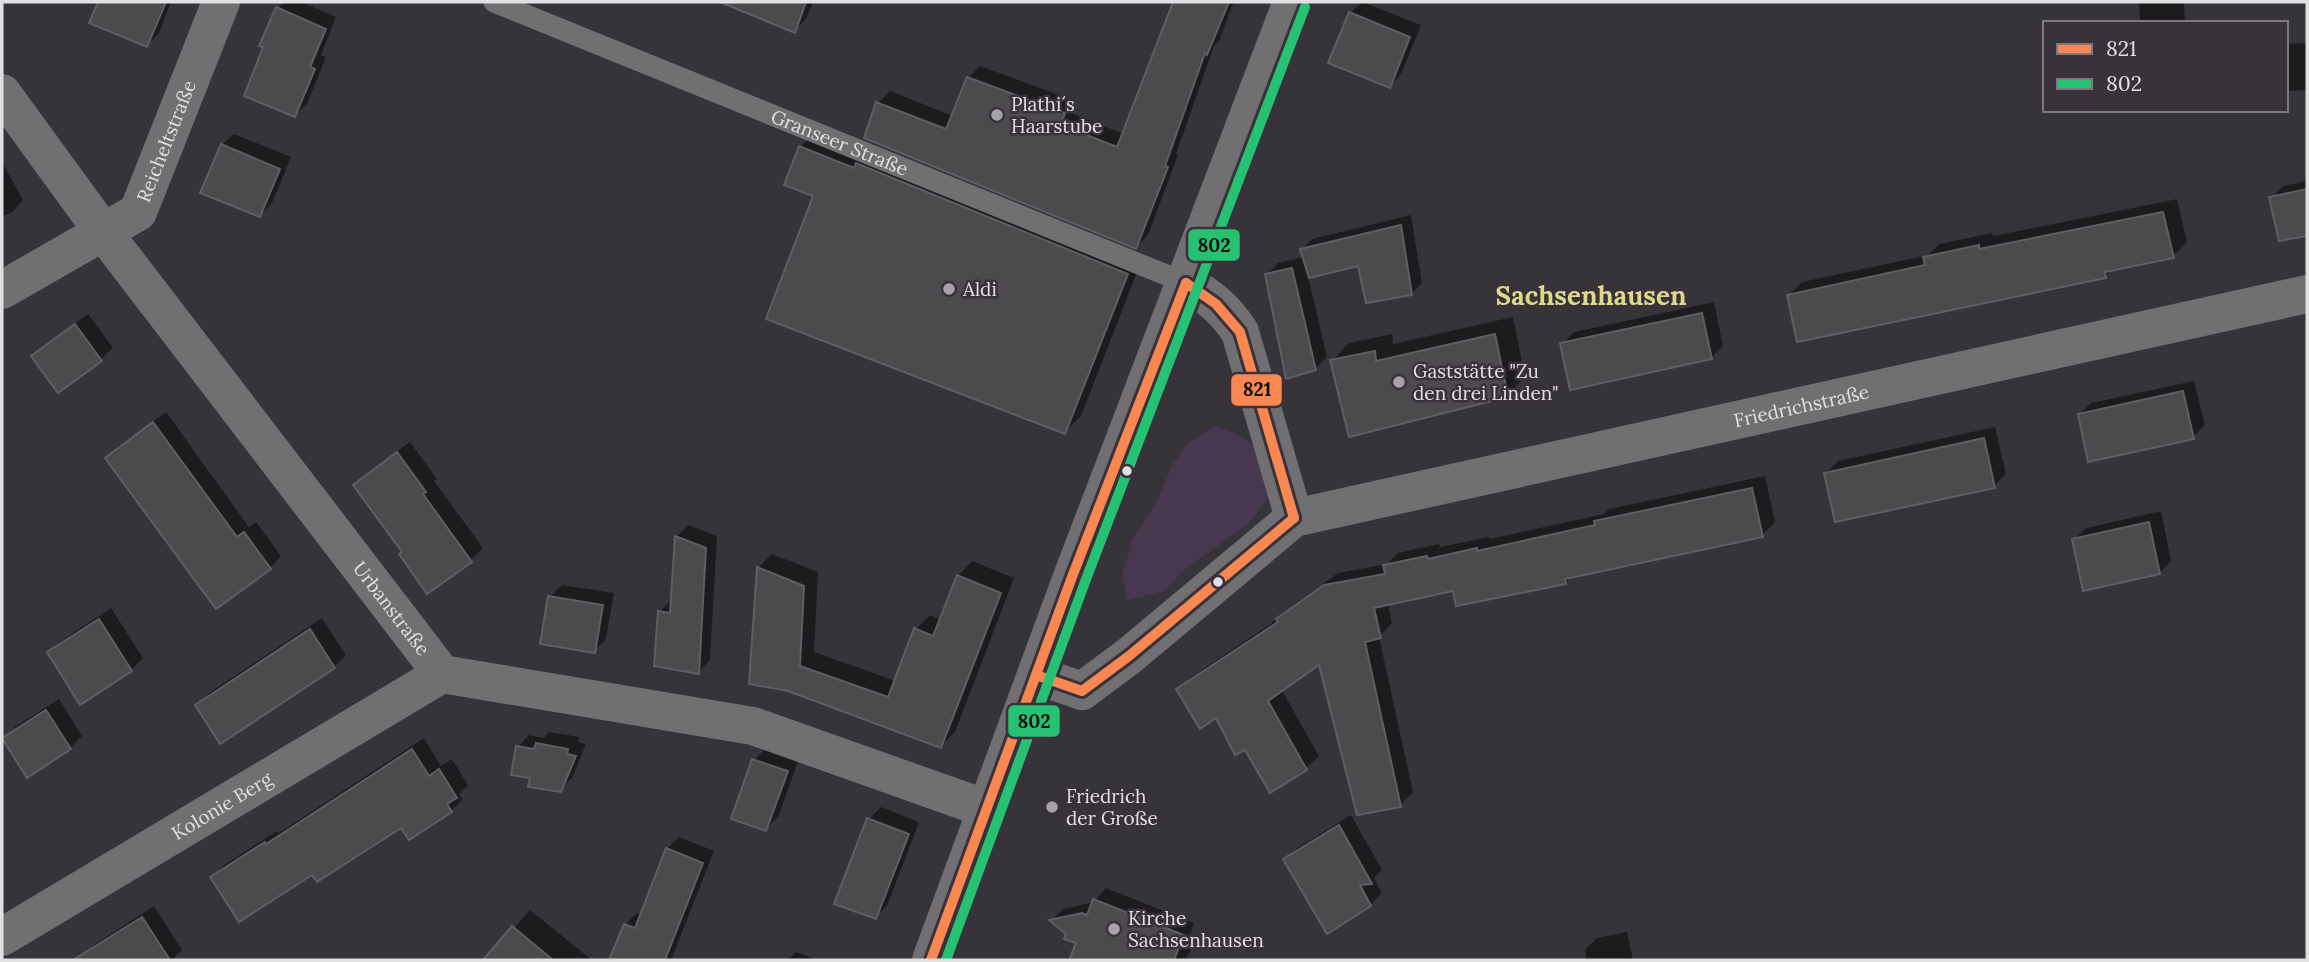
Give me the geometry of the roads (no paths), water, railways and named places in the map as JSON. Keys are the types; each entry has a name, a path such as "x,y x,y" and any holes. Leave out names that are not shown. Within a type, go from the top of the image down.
{"street":[{"name":"Reicheltstraße","path":"2,290 138,212 221,2"},
{"path":"931,960 1036,675 1292,2"},
{"name":"Urbanstraße","path":"2,93 104,233 442,674 753,726 987,809"},
{"path":"1186,283 1221,306 1240,332 1294,518"},
{"name":"Friedrichstraße","path":"1036,675 1082,691 1129,656 1294,518 2307,294"},
{"name":"Kolonie Berg","path":"2,937 442,674"}],"lane":[{"name":"Granseer Straße","path":"494,2 1186,283"}],"place":[{"name":"Plathi´s Haarstube","path":"997,115"},
{"name":"Aldi","path":"949,289"},
{"name":"Gaststätte \"Zu den drei Linden\"","path":"1399,382"},
{"name":"Friedrich der Große","path":"1052,807"},
{"name":"Kirche Sachsenhausen","path":"1114,929"}],"district":[{"name":"Sachsenhausen","path":"1591,295"}]}
